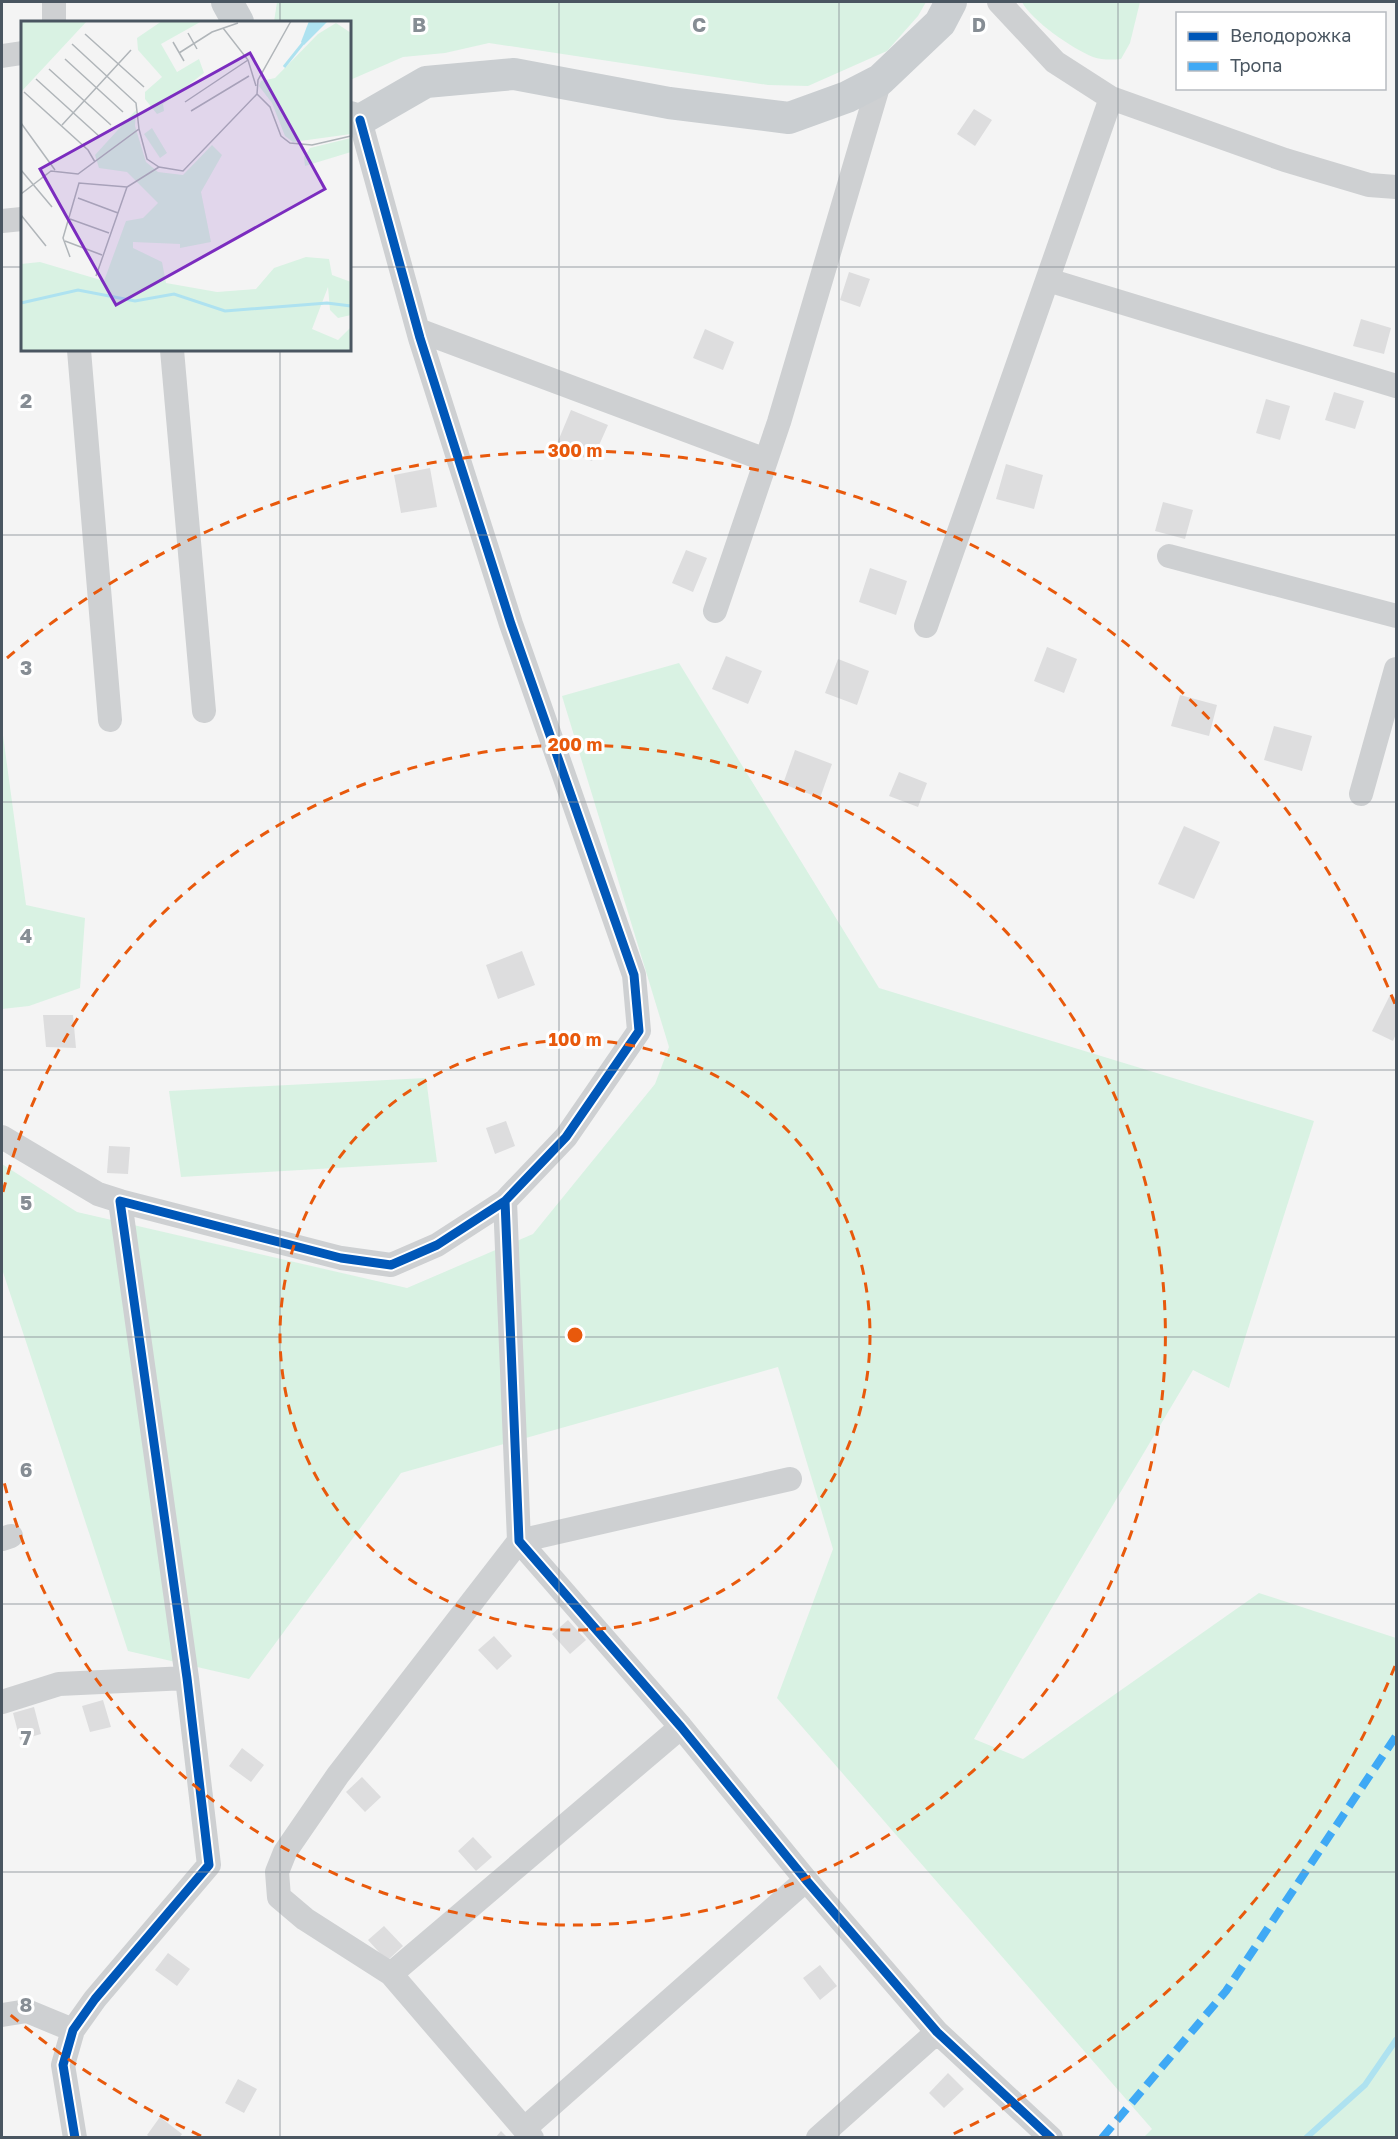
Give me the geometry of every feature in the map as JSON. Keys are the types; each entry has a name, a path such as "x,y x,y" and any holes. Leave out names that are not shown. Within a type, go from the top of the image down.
{"main road":[{"path":"227,2 237,21"},
{"path":"355,119 426,82 514,74 669,103 789,118 847,97 880,80 940,22 951,2"}],"street":[{"path":"54,2 54,21"},
{"path":"999,2 1055,62 1111,98 1285,160 1369,185 1396,188"},
{"path":"2,57 21,53"},
{"path":"715,611 783,411 880,80"},
{"path":"926,626 1111,98"},
{"path":"2,1137 98,1194 341,1258 391,1265 437,1245 505,1201 566,1137 639,1031 634,975 511,624 418,330 355,119"},
{"path":"2,222 21,219"},
{"path":"1048,279 1396,386"},
{"path":"418,330 766,460"},
{"path":"79,351 110,720"},
{"path":"172,351 204,711"},
{"path":"1169,556 1396,616"},
{"path":"1361,794 1396,669"},
{"path":"75,2138 63,2065 73,2030 95,1999 209,1865 187,1678 120,1200"},
{"path":"505,1201 519,1541 681,1727 806,1880 937,2032 1052,2138"},
{"path":"790,1479 519,1541 338,1775 285,1852 277,1872 279,1897 305,1919 391,1974 528,2133 806,1880"},
{"path":"2,1702 59,1684 187,1678"},
{"path":"391,1974 681,1727"},
{"path":"2,2015 27,2011 73,2030"},
{"path":"818,2138 937,2032"}],"green space":[{"path":"277,2 926,2 918,16 887,51 808,86 768,85 489,43 445,53 403,57 351,80 351,21 274,21"},
{"path":"1022,2 1140,2 1130,43 1121,59 1110,60 1093,57 1064,41 1034,17"},
{"path":"679,663 879,988 1314,1121 1229,1388 1193,1370 974,1739 1023,1759 1259,1593 1396,1638 1396,2137 1144,2137 1152,2129 777,1698 833,1549 778,1367 401,1473 249,1679 128,1651 2,1269 2,1164 77,1212 407,1288 533,1234 655,1084 669,1047 562,696"},
{"path":"2,728 26,905 85,918 80,988 29,1006 2,1009"},
{"path":"426,1078 437,1162 181,1177 169,1091"}],"building":[{"path":"974,109 992,120 975,146 957,134"},
{"path":"849,272 870,279 860,307 840,300"},
{"path":"1361,319 1391,328 1384,354 1353,346"},
{"path":"705,329 734,342 723,370 693,358"},
{"path":"1334,392 1364,401 1355,429 1325,420"},
{"path":"1266,399 1290,406 1280,440 1256,433"},
{"path":"571,410 608,425 592,461 556,446"},
{"path":"1006,464 1043,475 1034,509 996,499"},
{"path":"430,468 437,507 401,513 394,475"},
{"path":"1163,502 1193,510 1185,539 1155,531"},
{"path":"686,550 707,558 693,592 672,583"},
{"path":"870,568 907,581 896,615 859,602"},
{"path":"1047,647 1077,659 1064,693 1034,681"},
{"path":"726,656 762,671 748,704 712,689"},
{"path":"838,659 869,671 857,705 825,693"},
{"path":"1180,695 1217,705 1209,736 1171,726"},
{"path":"1274,726 1312,736 1302,771 1264,760"},
{"path":"795,750 832,764 820,798 783,784"},
{"path":"899,772 927,783 918,807 889,796"},
{"path":"1184,826 1220,842 1194,899 1158,884"},
{"path":"522,951 535,985 498,999 486,965"},
{"path":"1390,995 1396,998 1396,1034 1393,1041 1372,1031"},
{"path":"43,1015 73,1015 76,1048 46,1047"},
{"path":"506,1121 515,1146 495,1154 486,1128"},
{"path":"109,1146 130,1147 128,1174 107,1173"},
{"path":"568,1620 586,1640 570,1654 552,1634"},
{"path":"494,1636 512,1656 497,1670 478,1650"},
{"path":"103,1700 111,1727 90,1732 82,1706"},
{"path":"34,1707 41,1734 20,1740 13,1713"},
{"path":"242,1748 264,1765 251,1782 229,1766"},
{"path":"362,1777 381,1797 365,1812 346,1792"},
{"path":"473,1837 492,1857 476,1871 458,1851"},
{"path":"384,1926 403,1946 387,1961 368,1940"},
{"path":"168,1953 190,1969 177,1986 155,1970"},
{"path":"820,1965 837,1986 820,2000 803,1978"},
{"path":"948,2073 964,2089 944,2108 929,2093"},
{"path":"238,2079 257,2089 244,2113 225,2103"},
{"path":"160,2117 182,2134 179,2138 151,2138 147,2135"},
{"path":"501,2131 508,2138 495,2138"}],"waterway":[{"path":"1306,2138 1365,2085 1396,2040"}],"marked path":[{"path":"1102,2138 1226,1991 1396,1736"}],"cycle path":[{"path":"75,2138 63,2065 73,2030 95,1999 209,1865 187,1678 120,1201 341,1258 391,1265 437,1245 505,1201 566,1137 639,1031 634,975 511,624 420,338 360,120"},
{"path":"505,1201 519,1541 681,1727 806,1880 937,2032 1051,2138"}]}
